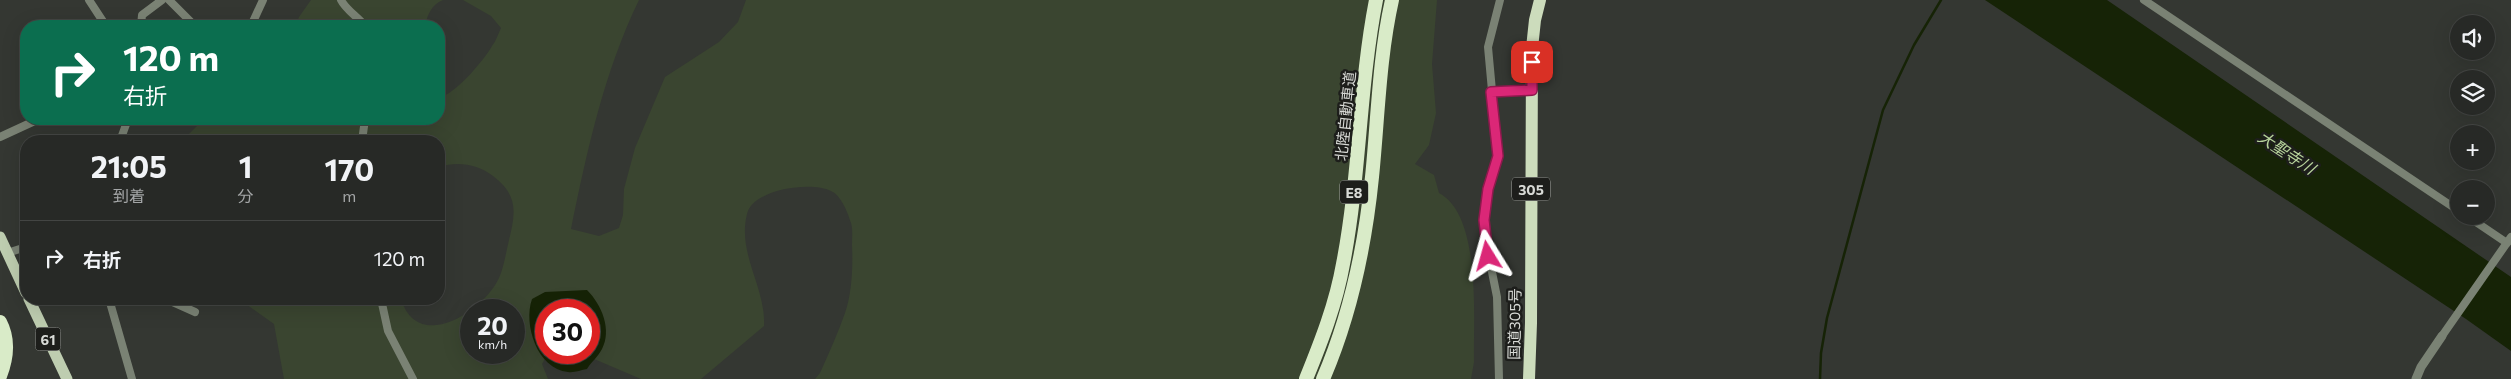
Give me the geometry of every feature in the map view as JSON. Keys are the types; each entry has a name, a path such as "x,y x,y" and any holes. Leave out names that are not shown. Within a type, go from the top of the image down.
{"highway":[{"name":"北陸自動車道","path":"1306,379 1323,335 1343,265 1376,0"},
{"name":"E8","path":"1323,379 1350,307 1359,265 1366,221 1384,50 1392,0"},
{"name":"国道305号","path":"1529,379 1533,32 1540,0"},
{"path":"0,322 6,338 6,352 0,376"}],"main road":[{"path":"0,237 20,280"},
{"name":"61","path":"32,305 67,379"}],"street":[{"path":"89,0 102,20"},
{"path":"142,20 142,15 162,0"},
{"path":"168,0 188,20"},
{"path":"255,20 263,0"},
{"path":"342,0 345,7 360,20"},
{"path":"1499,379 1498,297 1485,237 1484,220 1488,189 1498,156 1488,46 1500,0"},
{"path":"2144,0 2450,205"},
{"path":"1491,92 1532,90"},
{"path":"0,137 26,125"},
{"path":"2416,379 2421,367 2443,334 2507,243 2480,225"},
{"path":"7,253 20,249"},
{"path":"110,305 132,379"},
{"path":"179,305 195,312"},
{"path":"382,305 388,332 413,379"}],"shaded area":[{"path":"311,0 337,0 339,4 345,0 443,0 431,10 426,20 298,20"},
{"path":"463,0 639,0 606,84 583,170 571,229 599,236 619,228 623,215 624,189 635,148 665,77 719,42 738,22 746,0 1437,0 1432,64 1436,113 1429,145 1415,164 1434,175 1439,193 1453,205 1462,223 1469,245 1474,295 1474,362 1471,379 815,379 820,373 830,350 849,297 852,279 852,225 844,205 835,193 822,188 797,187 784,189 760,198 752,205 747,214 746,243 761,298 764,326 701,379 641,379 600,362 600,299 535,299 535,364 542,364 548,379 284,379 274,324 247,305 404,305 409,315 421,324 436,325 451,322 460,317 460,364 525,364 525,299 484,299 499,278 504,264 514,212 511,197 501,183 481,169 460,164 445,165 445,135 188,135 198,125 445,125 445,95 468,76 488,52 501,28 491,16"}],"water":[{"name":"大聖寺川","path":"1985,0 2107,0 2511,277 2511,351 2466,319"},
{"path":"587,290 594,299 535,299 535,344 529,321 532,299 545,292"},
{"path":"600,308 606,326 605,342 600,352"},
{"path":"550,364 591,364 587,369 575,372 557,369"}],"waterway":[{"path":"1820,379 1821,353 1827,318 1883,110 1914,45 1941,0"}],"route":[{"path":"1488,256 1484,220 1488,189 1498,156 1491,92 1532,90 1532,62"}]}
